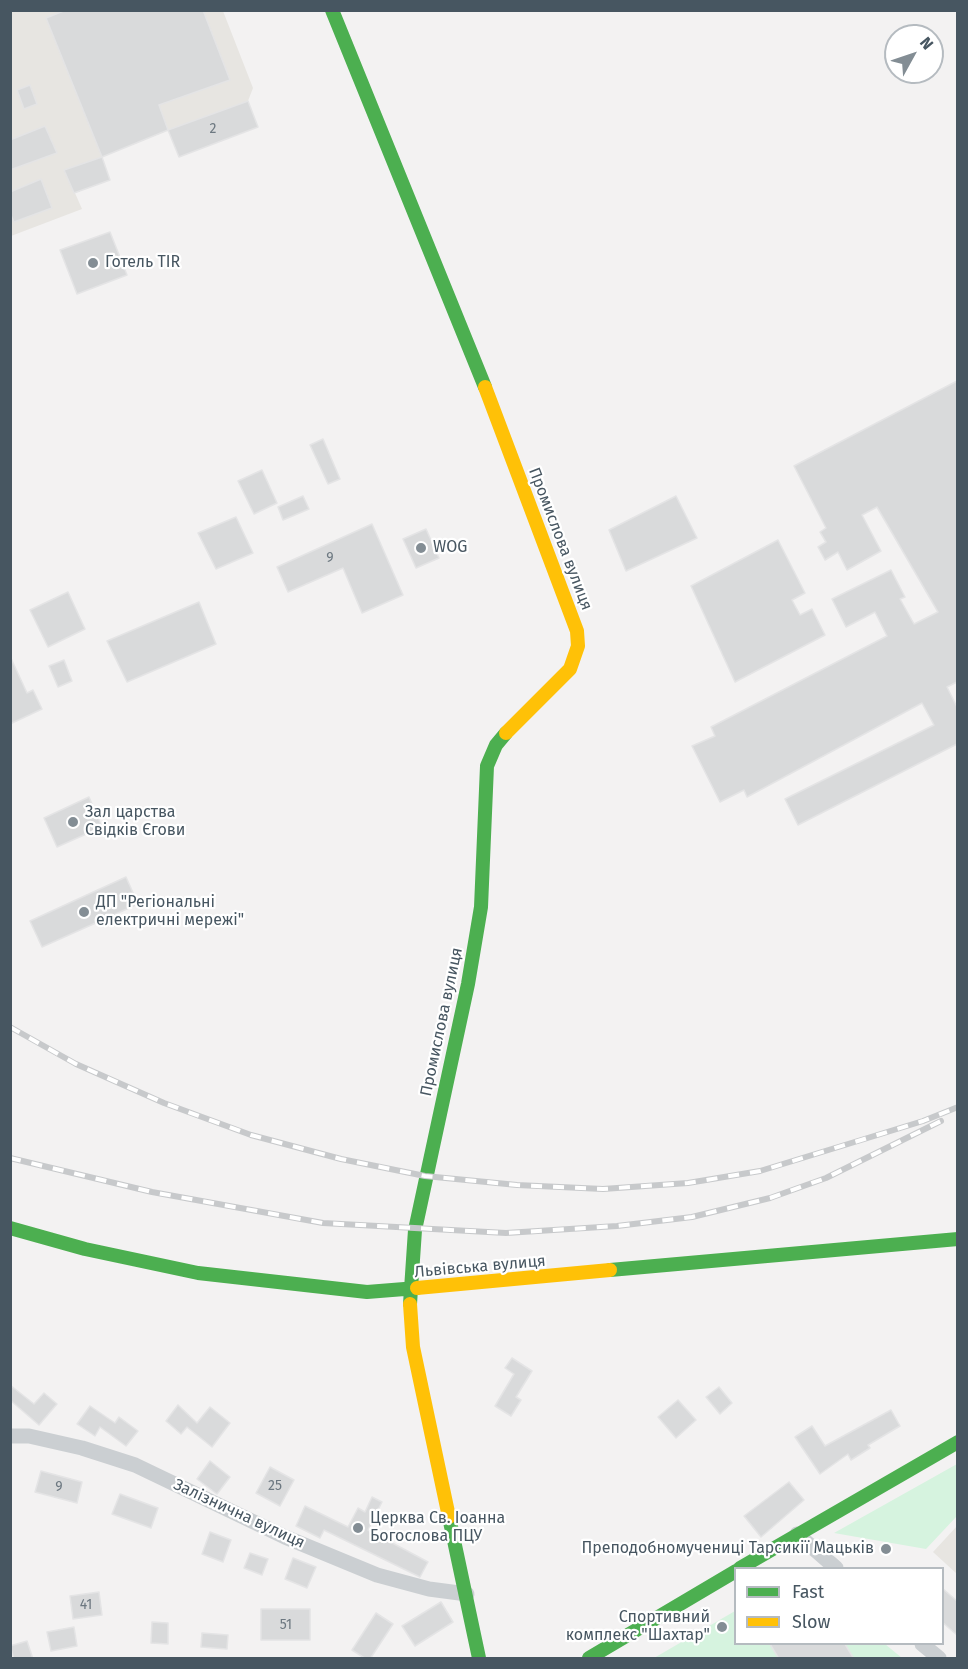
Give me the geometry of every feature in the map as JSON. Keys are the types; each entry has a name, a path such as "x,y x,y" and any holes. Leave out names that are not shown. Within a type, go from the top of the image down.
{"main road":[{"name":"Промислова вулиця","path":"332,10 446,287 540,528 573,617 578,646 570,669 496,745 487,766 481,907 468,984 425,1176 415,1230 409,1290 412,1347 467,1594 479,1659"},
{"name":"Львівська вулиця","path":"10,1228 85,1249 198,1273 368,1292 957,1239"},
{"path":"743,1567 957,1442"},
{"path":"589,1659 734,1572"}],"street":[{"name":"Залізнична вулиця","path":"10,1436 29,1436 82,1448 135,1465 285,1537 377,1575 429,1589 467,1594"},
{"path":"797,1534 834,1567"},
{"path":"923,1645 939,1659"}],"shaded area":[{"path":"11,11 223,11 253,88 248,101 258,127 179,157 169,130 102,157 110,180 75,193 82,209 11,236"},
{"path":"957,1526 957,1574 933,1552"}],"green space":[{"path":"957,1464 957,1516 926,1549 834,1533"},
{"name":"Спортивний комплекс \"Шахтар\"","path":"734,1612 734,1645 886,1645 902,1658 654,1658"}],"building":[{"path":"66,10 203,10 230,80 159,105 168,130 102,157 46,18"},
{"path":"30,85 37,104 24,109 17,90"},
{"path":"248,101 258,127 179,157 168,130"},
{"path":"45,126 57,153 10,170 10,140"},
{"path":"102,157 110,180 74,193 64,170"},
{"path":"41,179 52,208 14,222 10,213 10,192"},
{"name":"Готель TIR","path":"110,232 127,275 77,294 60,250"},
{"path":"957,381 957,682 947,687 957,707 957,744 798,825 785,799 934,725 922,703 747,797 744,790 720,802 692,746 715,736 711,727 887,636 875,612 846,627 832,599 891,570 905,597 900,599 914,624 938,612 877,507 862,515 881,551 847,570 838,552 825,560 818,547 826,542 820,532 826,528 794,466"},
{"path":"323,439 340,479 328,484 310,445"},
{"path":"262,470 277,503 254,514 238,481"},
{"path":"303,496 309,509 283,520 278,507"},
{"path":"676,496 697,538 626,571 609,530"},
{"path":"236,517 253,553 216,569 198,533"},
{"path":"372,524 403,595 362,613 343,568 288,592 277,567"},
{"name":"WOG","path":"426,529 439,558 416,568 403,539"},
{"path":"778,540 805,593 792,600 800,615 812,609 825,635 735,682 691,586"},
{"path":"68,592 85,629 48,647 30,610"},
{"path":"199,602 216,644 127,682 107,641"},
{"path":"10,656 27,693 33,690 42,709 10,724"},
{"path":"64,660 72,681 58,687 49,666"},
{"name":"Зал царства Свідків Єгови","path":"89,797 102,827 57,847 44,818"},
{"name":"ДП \"Регіональні електричні мережі\"","path":"126,877 138,904 42,947 30,921"},
{"path":"512,1358 532,1371 516,1397 521,1400 511,1416 495,1406 514,1374 505,1368"},
{"path":"10,1385 34,1404 44,1393 57,1404 39,1425 10,1400"},
{"path":"719,1387 732,1403 720,1414 706,1397"},
{"path":"678,1400 696,1420 676,1438 658,1417"},
{"path":"178,1405 197,1423 210,1407 230,1423 212,1447 187,1427 181,1434 166,1421"},
{"path":"90,1406 115,1423 119,1417 138,1431 126,1446 100,1427 95,1436 77,1424"},
{"path":"891,1410 900,1426 868,1445 870,1448 851,1460 848,1454 820,1474 795,1437 812,1426 825,1446"},
{"path":"210,1461 230,1477 217,1494 197,1479"},
{"path":"270,1467 294,1480 280,1506 256,1493"},
{"path":"41,1471 82,1482 77,1503 35,1492"},
{"path":"789,1482 804,1500 761,1537 744,1516"},
{"path":"120,1494 158,1508 151,1528 112,1514"},
{"path":"372,1497 382,1502 368,1530 428,1562 420,1577 324,1530 320,1538 296,1526 305,1506 348,1527 358,1508 365,1512"},
{"path":"210,1532 231,1540 223,1562 202,1554"},
{"path":"250,1553 268,1559 262,1575 244,1568"},
{"path":"293,1558 316,1567 307,1588 285,1579"},
{"path":"944,1590 957,1601 957,1635 944,1624"},
{"path":"99,1592 102,1615 73,1619 70,1596"},
{"path":"441,1602 453,1622 415,1646 402,1626"},
{"path":"261,1609 310,1609 310,1640 261,1640"},
{"path":"376,1613 393,1624 370,1659 366,1659 352,1650"},
{"path":"152,1622 168,1623 168,1644 151,1643"},
{"path":"74,1627 77,1646 51,1651 47,1632"},
{"path":"202,1633 228,1635 227,1649 201,1647"},
{"path":"27,1641 33,1659 14,1659 10,1646"},
{"path":"771,1645 846,1645 854,1659 779,1659"}],"railway":[{"path":"10,1027 76,1064 164,1103 251,1135 341,1159 425,1176 517,1185 603,1189 688,1183 760,1171 923,1121 958,1107"},
{"path":"10,1158 152,1192 323,1223 506,1233 617,1226 692,1217 770,1198 826,1178 941,1121"}],"traffic: fast":[{"path":"332,10 485,387"},
{"path":"410,1304 415,1230 468,984 481,907 487,766 496,745 506,733"},
{"path":"10,1228 85,1249 198,1273 367,1292 417,1288"},
{"path":"610,1270 958,1239"},
{"path":"742,1567 958,1442"},
{"path":"449,1517 479,1658"},
{"path":"589,1658 734,1572"}],"traffic: slow":[{"path":"485,387 577,631 578,646 570,669 506,733"},
{"path":"417,1288 610,1270"},
{"path":"410,1304 413,1347 449,1517"}],"place":[{"name":"Готель TIR","path":"93,263"},
{"name":"WOG","path":"421,548"},
{"name":"Зал царства Свідків Єгови","path":"73,822"},
{"name":"ДП \"Регіональні електричні мережі\"","path":"84,912"},
{"name":"Церква Св. Іоанна Богослова ПЦУ","path":"358,1528"},
{"name":"Преподобномучениці Тарсикії Мацьків","path":"886,1549"},
{"name":"Спортивний комплекс \"Шахтар\"","path":"722,1627"}]}
